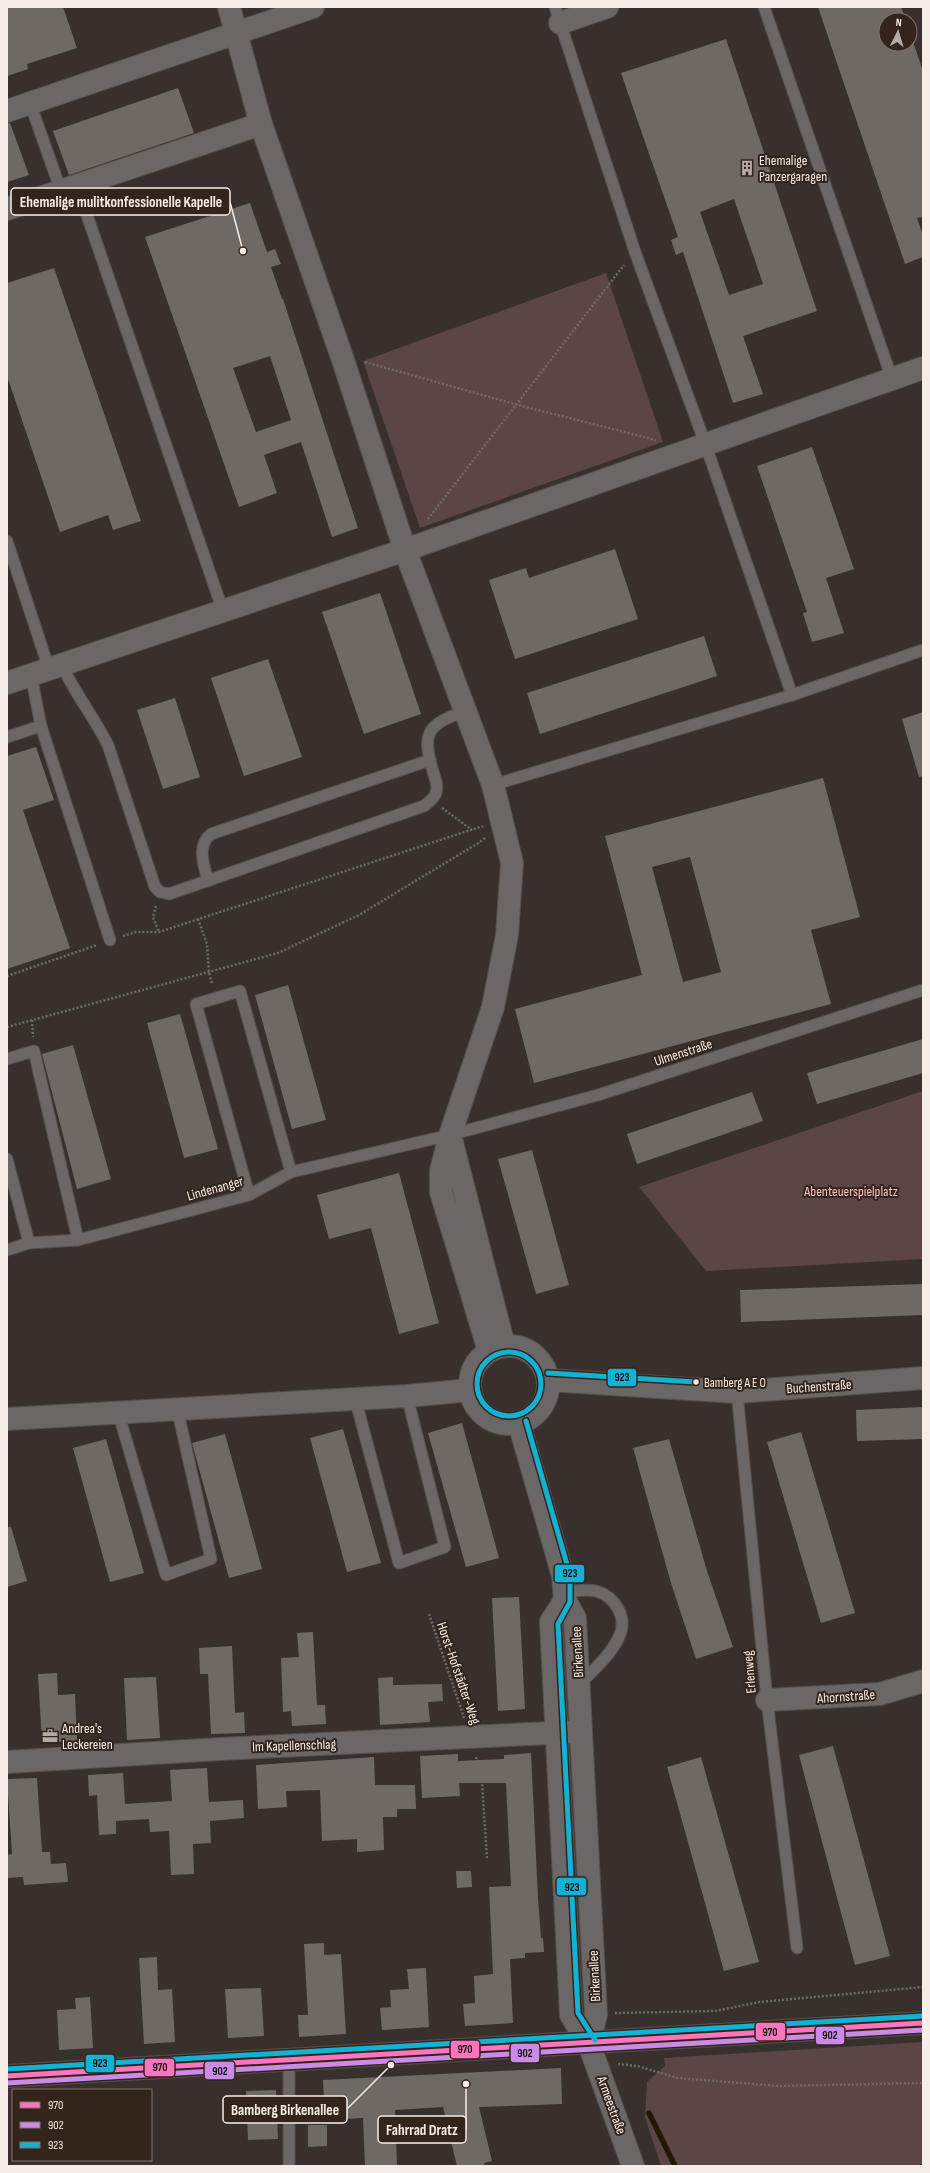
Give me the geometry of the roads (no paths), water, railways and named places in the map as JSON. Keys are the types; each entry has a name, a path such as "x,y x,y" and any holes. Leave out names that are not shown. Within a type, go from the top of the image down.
{"main road":[{"path":"7,2076 289,2060 592,2053 923,2023"}],"street":[{"path":"229,7 261,124 343,360 405,550 492,785 512,863 508,935 493,1007 450,1135 497,1348"},
{"path":"7,111 314,7"},
{"path":"558,15 607,7"},
{"path":"7,209 261,124"},
{"path":"7,683 405,550 705,443 923,368"},
{"path":"520,1347 533,1354 543,1365 548,1380 548,1394 542,1407 532,1417 519,1423 499,1423 481,1413 473,1402 470,1390 470,1378 474,1367 480,1358 497,1348 520,1347"},
{"name":"Buchenstraße","path":"548,1380 737,1392 923,1378"},
{"path":"7,1419 406,1396 470,1390"},
{"name":"Birkenallee","path":"519,1423 563,1576 565,1596 575,1618 596,2014 592,2053"},
{"name":"Birkenallee","path":"565,1596 551,1622 571,2015 592,2053"},
{"name":"Ahornstraße","path":"767,1700 880,1694 923,1681"},
{"name":"Im Kapellenschlag","path":"7,1762 220,1748 581,1732"},
{"name":"Armeestraße","path":"592,2053 633,2166"}],"lane":[{"path":"764,7 892,379"},
{"path":"558,15 634,252 705,443 792,694"},
{"path":"30,103 69,188 223,611"},
{"path":"7,541 47,670 41,726 110,940"},
{"path":"492,785 792,694 923,650"},
{"path":"47,670 72,688 98,724 108,745 156,887 160,892 170,894 424,806 436,793 437,784 426,749 427,739 430,732 443,719 465,711"},
{"path":"7,737 41,726"},
{"path":"208,881 202,849 205,839 211,834 430,760"},
{"name":"Ulmenstraße","path":"450,1135 598,1095 923,990"},
{"path":"249,1196 196,1004 240,992 291,1172"},
{"path":"7,1059 34,1051 78,1240"},
{"name":"Lindenanger","path":"7,1250 29,1243 78,1240 249,1196 291,1172 450,1135"},
{"path":"7,1160 29,1243"},
{"name":"Erlenweg","path":"737,1392 767,1700 797,1948"},
{"path":"355,1398 399,1563 445,1547 406,1396"},
{"path":"118,1412 166,1575 211,1559 177,1408"},
{"path":"565,1596 596,1591 613,1600 620,1610 622,1624 619,1637 579,1685"},
{"path":"289,2060 290,2166"}],"waterway":[{"path":"649,2113 675,2166"}],"place":[{"name":"Ehemalige Panzergaragen","path":"747,168"},
{"name":"Ehemalige mulitkonfessionelle Kapelle","path":"243,251"},
{"name":"Bamberg A E O","path":"696,1382"},
{"name":"Andrea's Leckereien","path":"50,1736"},
{"name":"Bamberg Birkenallee","path":"391,2065"},
{"name":"Fahrrad Dratz","path":"466,2084"}],"park label":[{"name":"Abenteuerspielplatz","path":"851,1191"}]}
